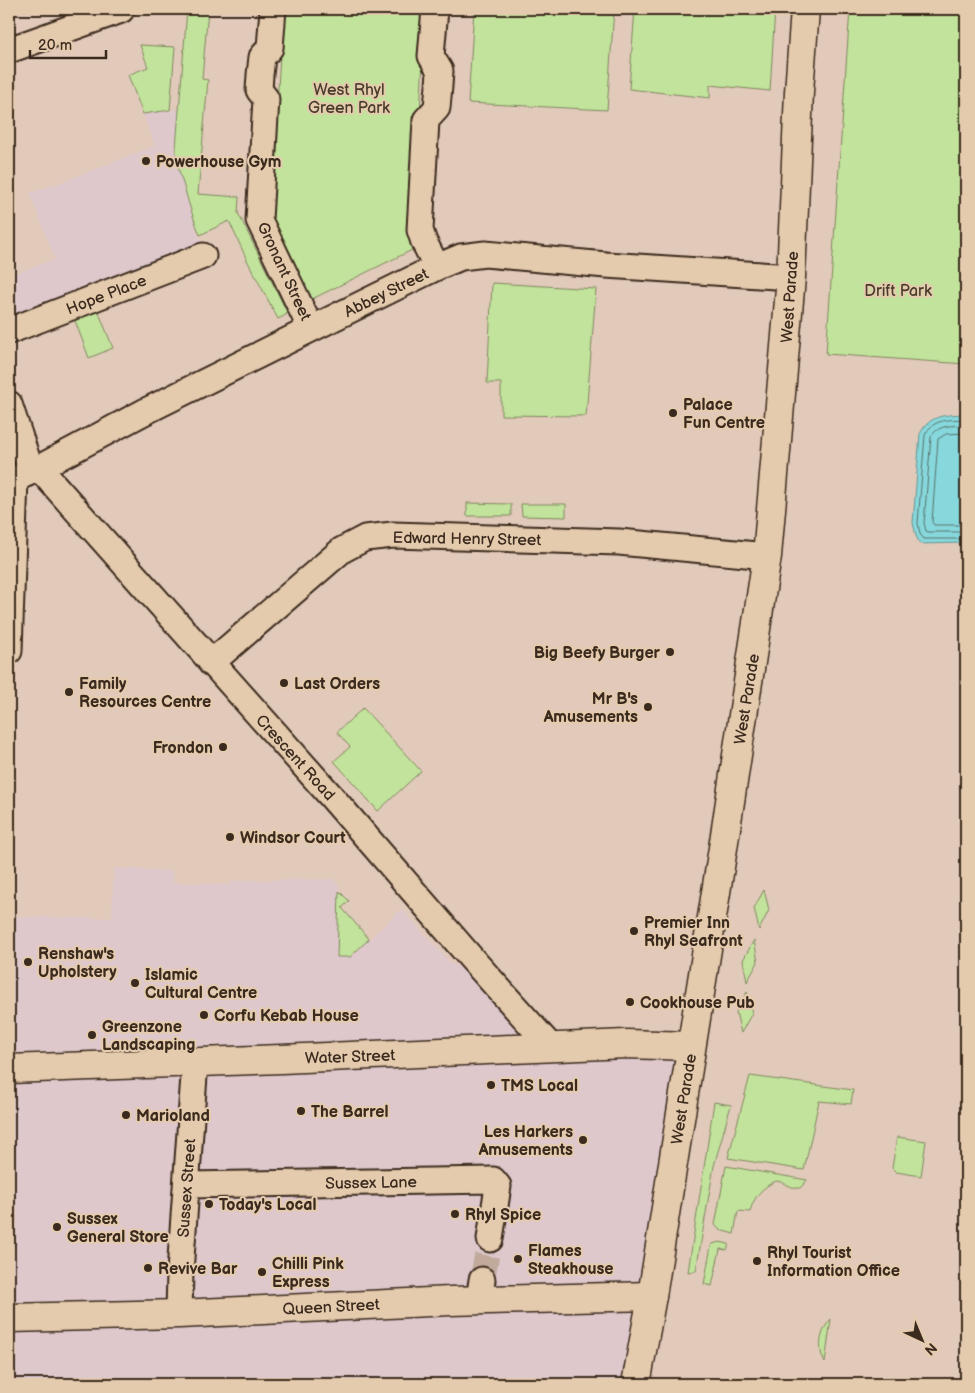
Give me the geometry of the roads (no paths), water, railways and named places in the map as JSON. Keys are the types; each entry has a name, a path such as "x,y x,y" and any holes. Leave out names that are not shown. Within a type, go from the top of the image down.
{"main road":[{"name":"West Parade","path":"636,1384 652,1296 723,848 767,556 791,277 799,92 805,9"},
{"name":"Water Street","path":"9,1069 626,1044 691,1046"},
{"name":"Queen Street","path":"9,1318 179,1314 481,1290 652,1296"}],"street":[{"name":"Gronant Street","path":"273,9 270,48 262,58 259,90 266,100 259,220 311,329"},
{"path":"435,9 431,56 440,71 437,108 426,120 420,230 437,267"},
{"path":"9,50 121,10"},
{"name":"Abbey Street","path":"23,475 144,412 437,267 461,257 485,254 791,277"},
{"name":"Hope Place","path":"9,331 204,256"},
{"name":"Crescent Road","path":"9,404 23,475 211,662 551,1047"},
{"path":"9,651 23,475"},
{"name":"Edward Henry Street","path":"211,662 342,550 365,538 393,535 619,542 767,556"},
{"name":"Sussex Street","path":"179,1314 195,1062"},
{"name":"Sussex Lane","path":"187,1185 493,1180 498,1186 490,1239"}],"water":[{"path":"966,414 966,543 920,544 913,523 920,434 924,427 934,419 945,415"}],"tunnel":[{"path":"482,1280 490,1239"}],"place":[{"name":"Powerhouse Gym","path":"146,161"},
{"name":"Palace Fun Centre","path":"673,413"},
{"name":"Big Beefy Burger","path":"670,652"},
{"name":"Last Orders","path":"284,683"},
{"name":"Family Resources Centre","path":"69,692"},
{"name":"Mr B's Amusements","path":"648,707"},
{"name":"Frondon","path":"223,747"},
{"name":"Windsor Court","path":"230,837"},
{"name":"Premier Inn Rhyl Seafront","path":"634,931"},
{"name":"Renshaw's Upholstery","path":"28,962"},
{"name":"Islamic Cultural Centre","path":"135,983"},
{"name":"Cookhouse Pub","path":"630,1002"},
{"name":"Corfu Kebab House","path":"204,1015"},
{"name":"Greenzone Landscaping","path":"92,1035"},
{"name":"TMS Local","path":"491,1085"},
{"name":"The Barrel","path":"301,1111"},
{"name":"Marioland","path":"126,1115"},
{"name":"Les Harkers Amusements","path":"583,1140"},
{"name":"Today's Local","path":"209,1204"},
{"name":"Rhyl Spice","path":"455,1214"},
{"name":"Sussex General Store","path":"57,1227"},
{"name":"Flames Steakhouse","path":"518,1259"},
{"name":"Rhyl Tourist Information Office","path":"757,1261"},
{"name":"Revive Bar","path":"148,1268"},
{"name":"Chilli Pink Express","path":"262,1272"}],"park label":[{"name":"West Rhyl Green Park","path":"349,98"},
{"name":"Drift Park","path":"898,290"}]}
